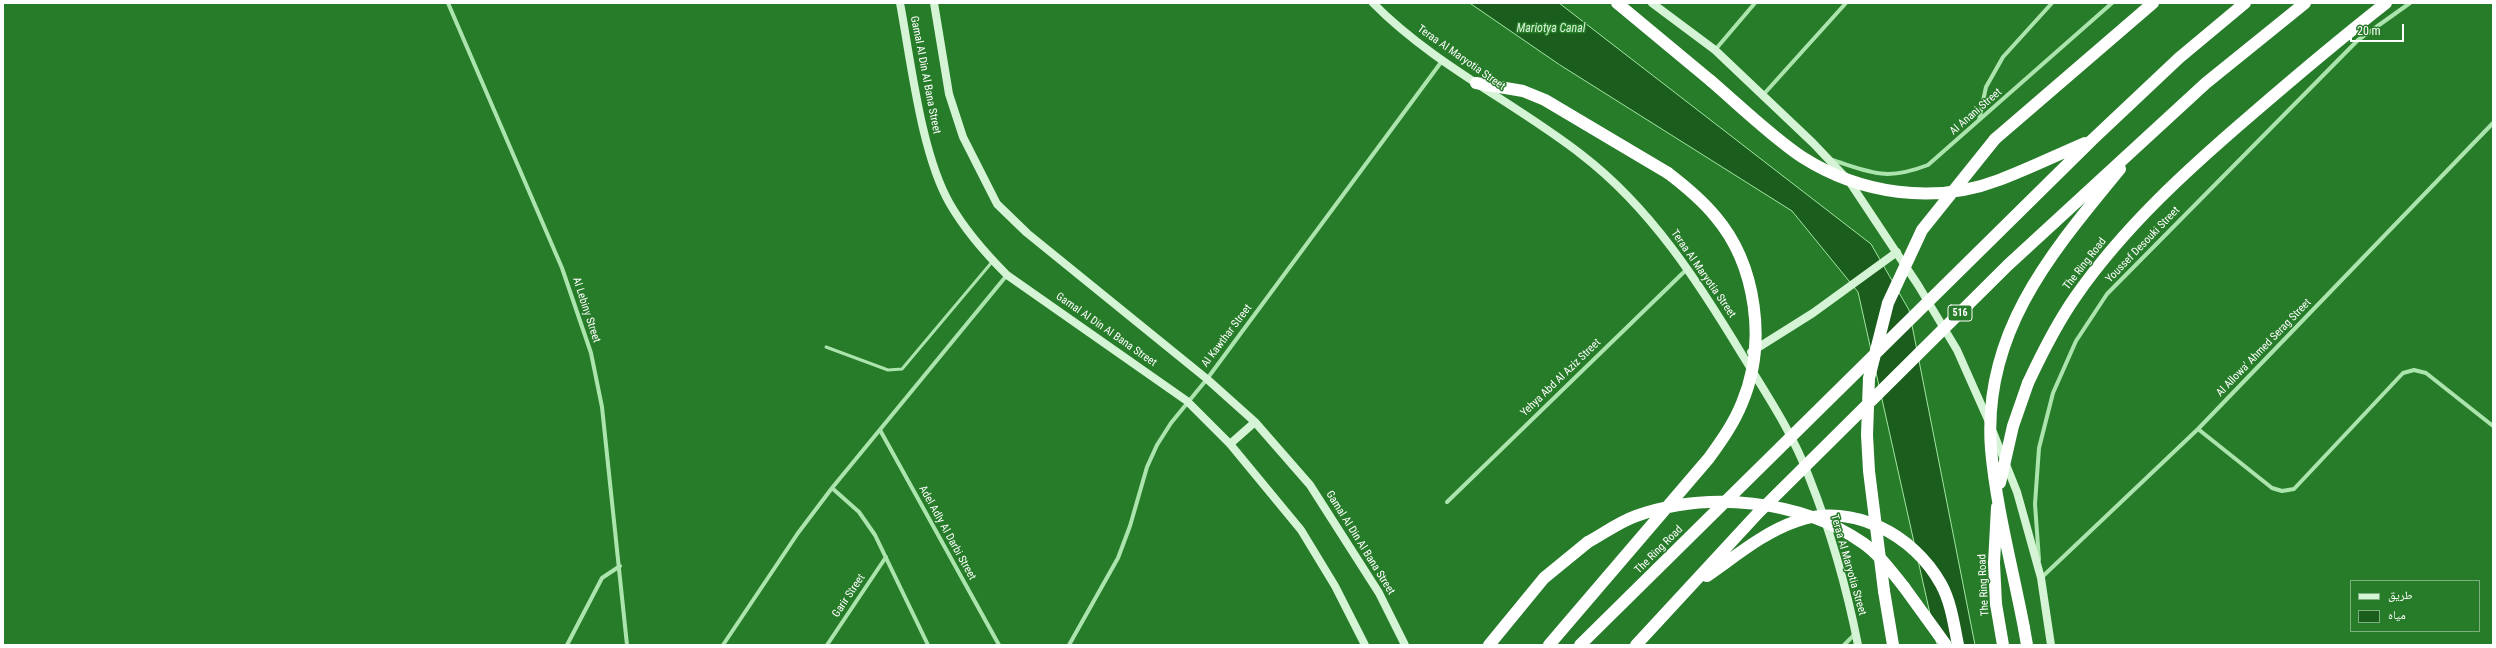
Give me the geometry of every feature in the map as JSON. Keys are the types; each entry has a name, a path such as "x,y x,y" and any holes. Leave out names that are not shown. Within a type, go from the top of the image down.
{"highway":[{"path":"1617,3 1801,156 1837,176 1876,189 1917,194 1958,191 1998,181 2092,140"},
{"path":"1894,645 1883,583 1869,471 1867,434 1869,378 1888,303 1922,230 1995,139 2154,3"},
{"name":"The Ring Road","path":"1580,645 2092,140 2179,58 2245,3"},
{"name":"516","path":"1636,645 1759,512 2008,265 2206,83 2305,3"},
{"name":"The Ring Road","path":"2003,645 1996,604 1994,563 1996,517 2002,471 2013,426 2028,383 2048,342 2076,296 2154,203 2220,142 2319,56 2386,3"},
{"path":"1476,83 1515,89 1544,100 1668,173 1694,193 1712,212 1734,244 1746,274 1754,306 1756,338 1752,371 1743,402 1728,431 1709,458 1549,645"},
{"path":"2028,645 1991,449 1992,401 2001,353 2019,308 2044,267 2071,230 2149,134"},
{"path":"1489,645 1544,578 1588,542 1635,517 1684,505 1734,502 1812,516 1839,528 1864,544 1886,564 1920,607 1946,645"},
{"path":"1688,589 1768,533 1798,520 1826,516 1854,518 1882,526 1906,541 1926,561 1942,585 1951,611 1958,645"}],"main road":[{"name":"Gamal Al Din Al Bana Street","path":"900,3 926,136 938,177 953,209 985,253 1006,275 1187,401 1230,444 1301,530 1335,586 1365,645"},
{"name":"Gamal Al Din Al Bana Street","path":"934,3 949,94 963,137 997,204 1027,234 1207,378 1254,422 1310,485 1380,593 1405,645"},
{"name":"Teraa Al Maryotia Street","path":"1373,3 1387,17 1442,61 1582,155 1623,192 1673,248 1719,314 1775,406 1809,476 1835,555 1858,645"},
{"path":"1652,3 1715,50 1829,160 1849,181 1897,252 1957,350 1991,426 2017,492 2041,578 2051,645"},
{"path":"1744,356 1834,298 1897,252"},
{"path":"1230,444 1254,422"}],"street":[{"name":"Al Lebiny Street","path":"448,3 562,268 591,353 602,407 620,566 627,645"},
{"path":"1715,50 1755,3"},
{"path":"1763,95 1846,3"},
{"path":"1979,121 1986,87 2003,57 2052,3"},
{"name":"Al Anani Street","path":"1829,160 1880,175 1905,174 1928,166 2112,3"},
{"name":"Youssef Desouki Street","path":"2041,578 2035,504 2039,448 2053,393 2076,341 2107,294 2348,49 2369,31 2410,3"},
{"name":"Al Kawthar Street","path":"1069,645 1118,558 1130,526 1147,468 1157,445 1187,401 1207,378 1442,61"},
{"name":"Al Allowa' Ahmed Serag Street","path":"2041,578 2198,429 2493,123"},
{"name":"Yehya Abd Al Aziz Street","path":"1447,502 1687,268"},
{"path":"724,645 798,533 832,488 1006,275"},
{"path":"2198,429 2272,488 2282,492 2294,489 2403,373 2414,370 2426,373 2493,426"},
{"name":"Adel Adly Al Darbi Street","path":"880,430 999,645"},
{"path":"832,488 859,512 875,535 928,645"},
{"name":"Garir Street","path":"827,645 886,557"},
{"path":"567,645 602,578 620,566"},
{"path":"1844,645 1856,633"}],"lane":[{"path":"826,347 888,370 902,369 993,261"}],"water":[{"name":"Mariotya Canal","path":"1470,3 1559,3 1871,244 1909,310 1975,645 1937,645 1858,292 1792,211 1560,65"}]}
